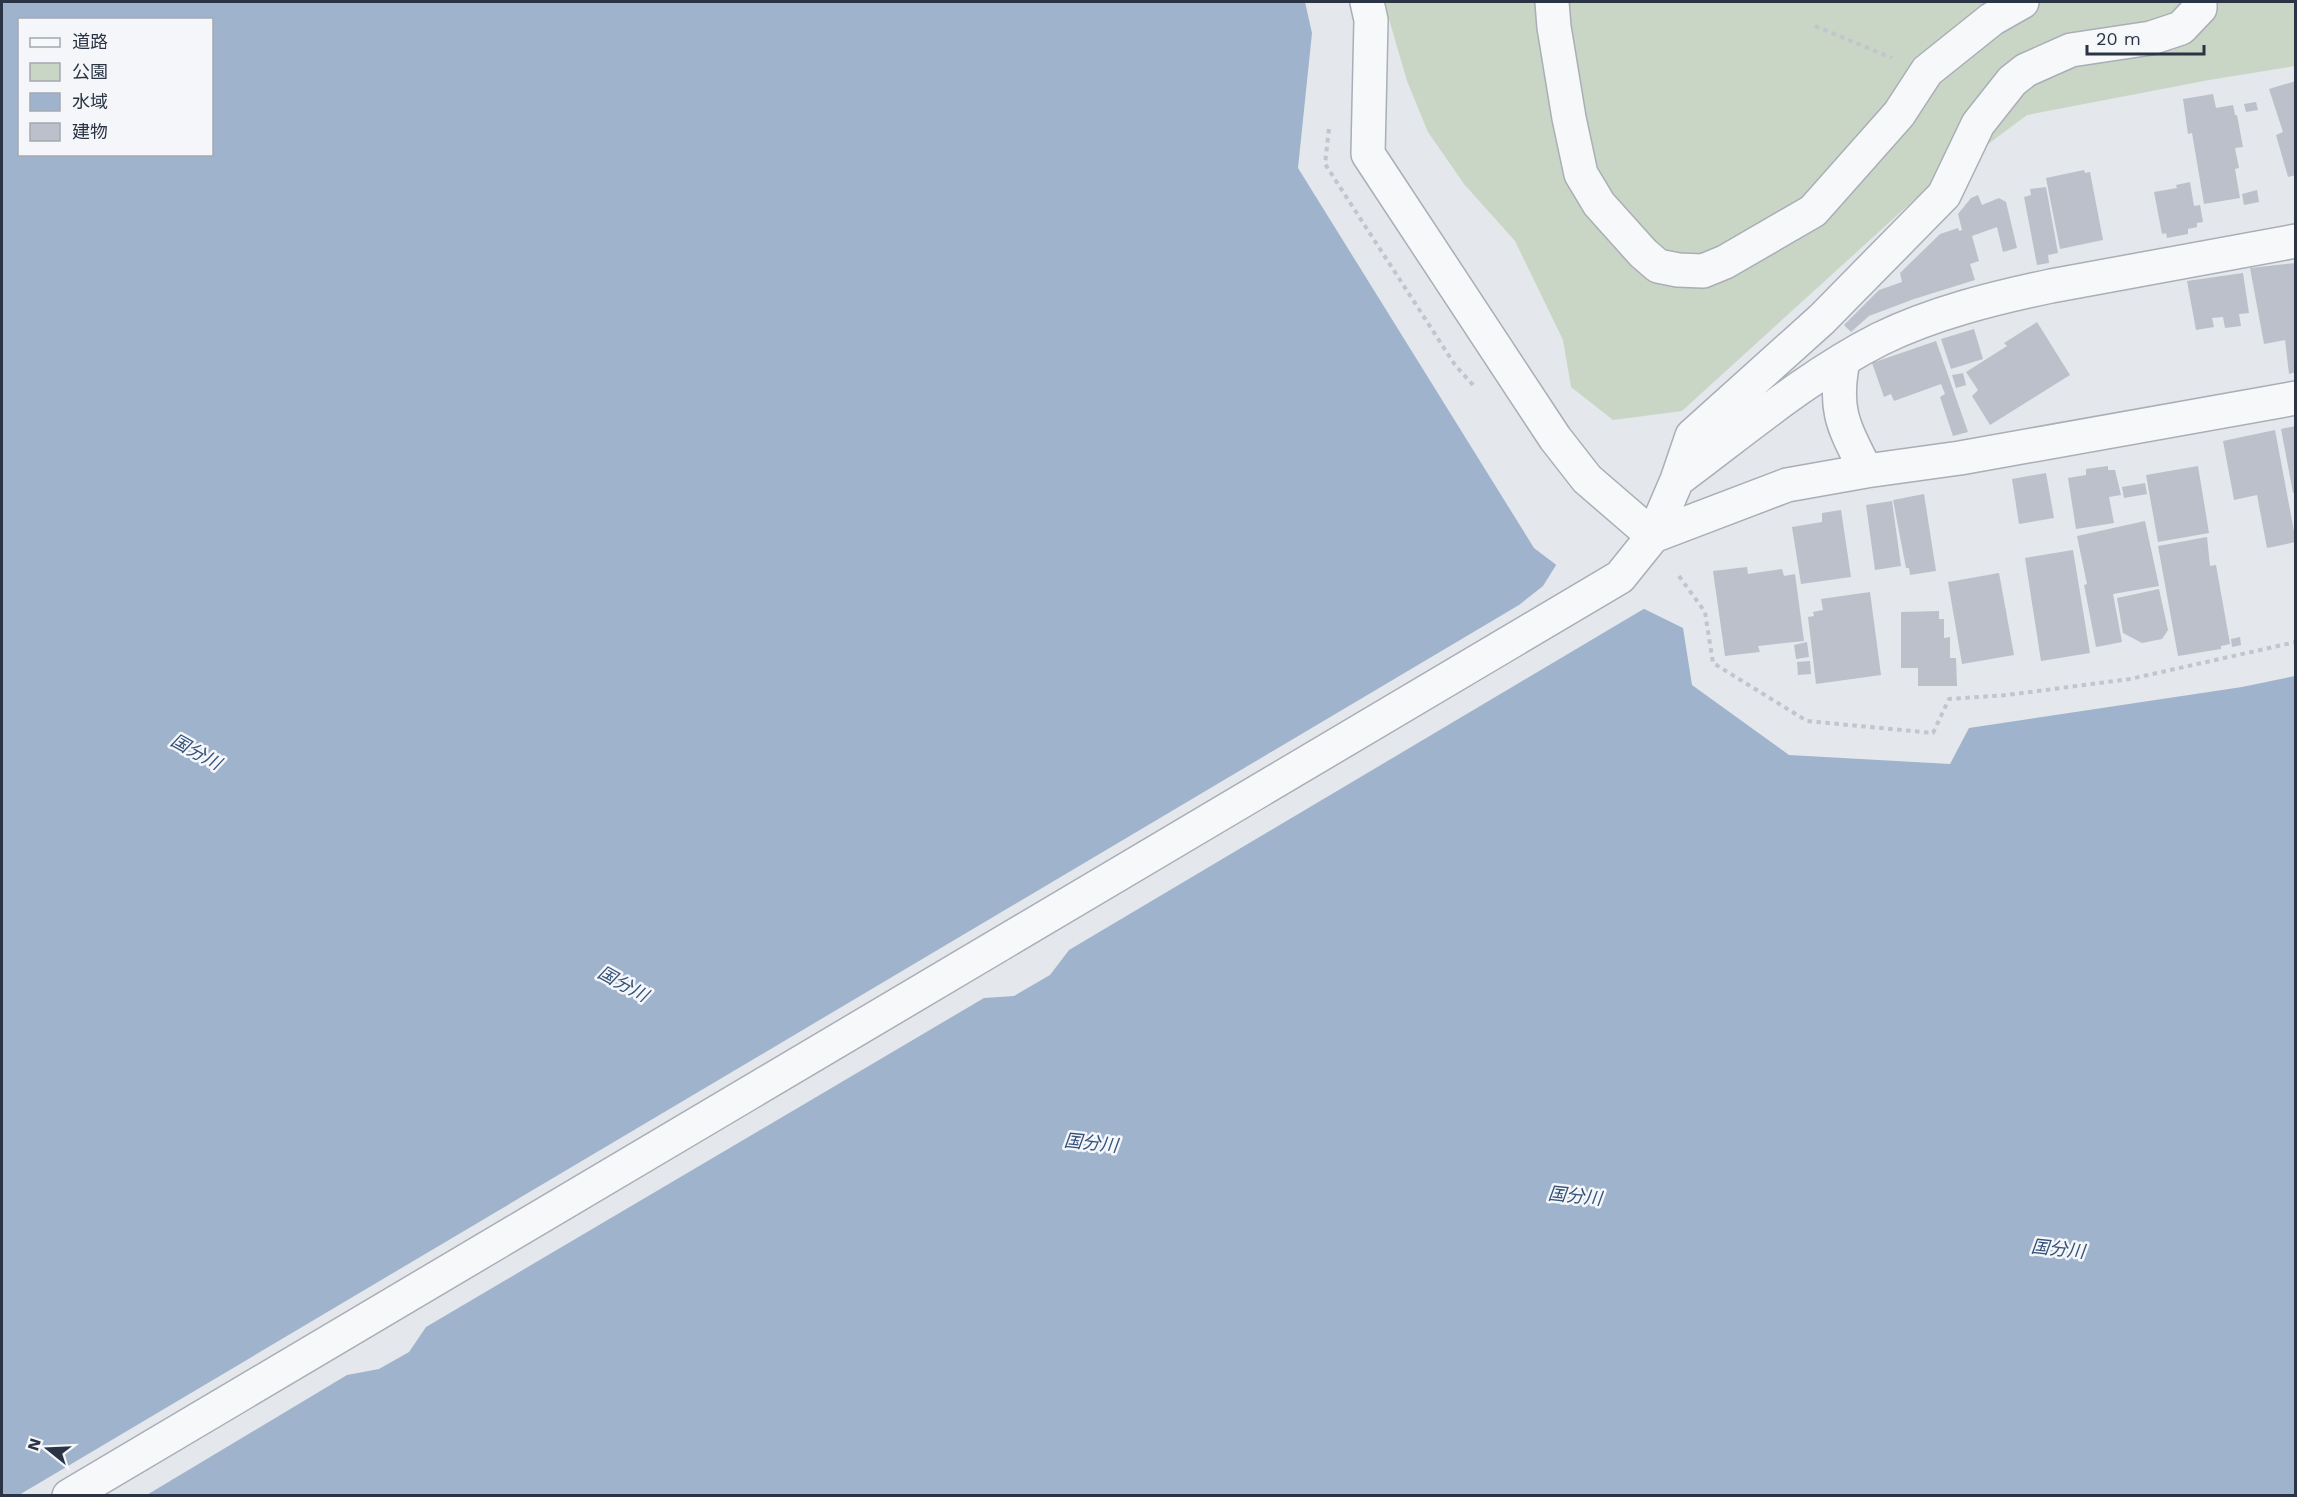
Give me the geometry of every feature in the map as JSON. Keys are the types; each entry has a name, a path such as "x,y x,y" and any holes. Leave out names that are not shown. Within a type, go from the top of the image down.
{"street":[{"path":"1366,2 1371,20 1368,154 1555,438 1587,479 1653,536"},
{"path":"1552,2 1569,118 1581,174 1599,204 1642,253 1658,266 1702,271 1725,262 1813,211 1899,114 1927,71 1992,19 2022,2"},
{"path":"69,1496 1620,577 1653,536 1677,480 1692,436 1822,319 1944,195 1978,124 2012,81 2026,70 2071,50 2151,38 2181,28 2200,8 2200,2"},
{"path":"1677,480 1823,372 1880,339 1925,321 2012,294 2295,241"},
{"path":"1843,361 1838,385 1838,401 1848,436 1866,471"},
{"path":"1653,536 1787,485 1960,458 2295,398"}],"path":[{"path":"1815,26 1927,71"},
{"path":"1679,576 1705,612 1713,663 1807,721 1933,733 1949,699 2007,695 2130,679 2295,642"}],"green space":[{"path":"1384,2 2295,2 2295,66 2027,115 1916,198 1682,411 1613,420 1571,387 1563,340 1515,241 1464,184 1428,132 1407,81"}],"water":[{"name":"国分川","path":"2,2 1305,2 1312,33 1298,168 1534,548 1559,567 1683,628 1692,685 1789,755 1950,764 1969,728 2242,687 2295,676 2295,1495 2,1496"}],"pier":[{"path":"1558,562 1647,607 1069,950 1050,975 1014,996 984,998 426,1327 409,1352 379,1369 347,1375 145,1496 19,1495 1519,605 1543,586"}],"building":[{"path":"2296,81 2296,175 2288,177 2276,135 2283,132 2269,89"},
{"path":"2213,94 2216,108 2233,105 2235,115 2237,115 2243,147 2235,148 2239,168 2235,169 2240,198 2204,204 2192,133 2188,134 2183,99"},
{"path":"2256,102 2258,110 2246,112 2244,104"},
{"path":"2084,170 2085,173 2090,172 2103,240 2060,249 2046,178"},
{"path":"2190,182 2194,206 2200,205 2203,222 2197,223 2197,227 2188,229 2188,234 2167,238 2166,233 2162,234 2154,192 2177,188 2176,185"},
{"path":"2046,187 2058,253 2048,255 2049,263 2037,265 2024,197 2031,195 2030,189"},
{"path":"2257,190 2259,202 2244,205 2242,194"},
{"path":"1978,195 1982,205 1999,198 2006,202 2017,248 2003,252 1997,227 1972,236 1979,261 1970,264 1975,280 1869,316 1851,332 1844,325 1879,290 1902,282 1900,273 1940,234 1958,228 1959,231 1962,230 1958,214 1971,198"},
{"path":"2296,263 2296,372 2289,374 2285,340 2264,344 2250,268"},
{"path":"2243,273 2249,313 2239,314 2241,326 2225,328 2223,317 2212,318 2214,327 2196,330 2187,281"},
{"path":"2037,322 2070,375 1990,425 1972,396 1978,390 1966,372 2007,346 2004,343"},
{"path":"1974,329 1983,359 1951,369 1941,339"},
{"path":"1936,341 1968,432 1953,436 1940,397 1945,394 1941,384 1894,401 1891,394 1884,397 1872,363"},
{"path":"1963,373 1966,385 1956,388 1952,375"},
{"path":"2296,426 2296,492 2293,493 2281,429"},
{"path":"2275,430 2296,542 2267,548 2257,495 2234,500 2223,441"},
{"path":"2108,466 2108,470 2115,470 2121,495 2109,497 2114,523 2076,529 2068,478 2086,475 2086,469"},
{"path":"2198,466 2209,533 2158,542 2146,475"},
{"path":"2046,473 2054,518 2019,524 2012,479"},
{"path":"2145,483 2147,494 2124,498 2122,487"},
{"path":"1924,494 1936,571 1910,575 1909,568 1906,568 1893,500"},
{"path":"1892,501 1901,566 1875,570 1866,505"},
{"path":"1841,510 1851,577 1801,584 1792,527 1822,522 1822,513"},
{"path":"2145,521 2159,586 2113,594 2122,642 2096,647 2077,536"},
{"path":"2207,537 2210,566 2216,565 2230,644 2221,646 2221,649 2178,656 2158,546"},
{"path":"2073,550 2090,653 2041,661 2025,558"},
{"path":"1747,567 1748,574 1782,569 1784,576 1795,574 1804,641 1758,646 1760,652 1725,656 1713,571"},
{"path":"1999,573 2014,655 1962,664 1948,582"},
{"path":"2159,589 2168,630 2162,639 2142,643 2123,633 2117,598"},
{"path":"1870,592 1881,675 1816,684 1808,617 1814,616 1813,612 1823,610 1821,599"},
{"path":"1939,611 1939,619 1944,619 1944,638 1950,637 1950,658 1956,658 1957,686 1918,686 1918,668 1901,668 1901,612"},
{"path":"2240,637 2241,645 2232,647 2231,639"},
{"path":"1807,642 1809,657 1796,659 1794,645"},
{"path":"1810,661 1811,674 1798,675 1797,662"}]}
